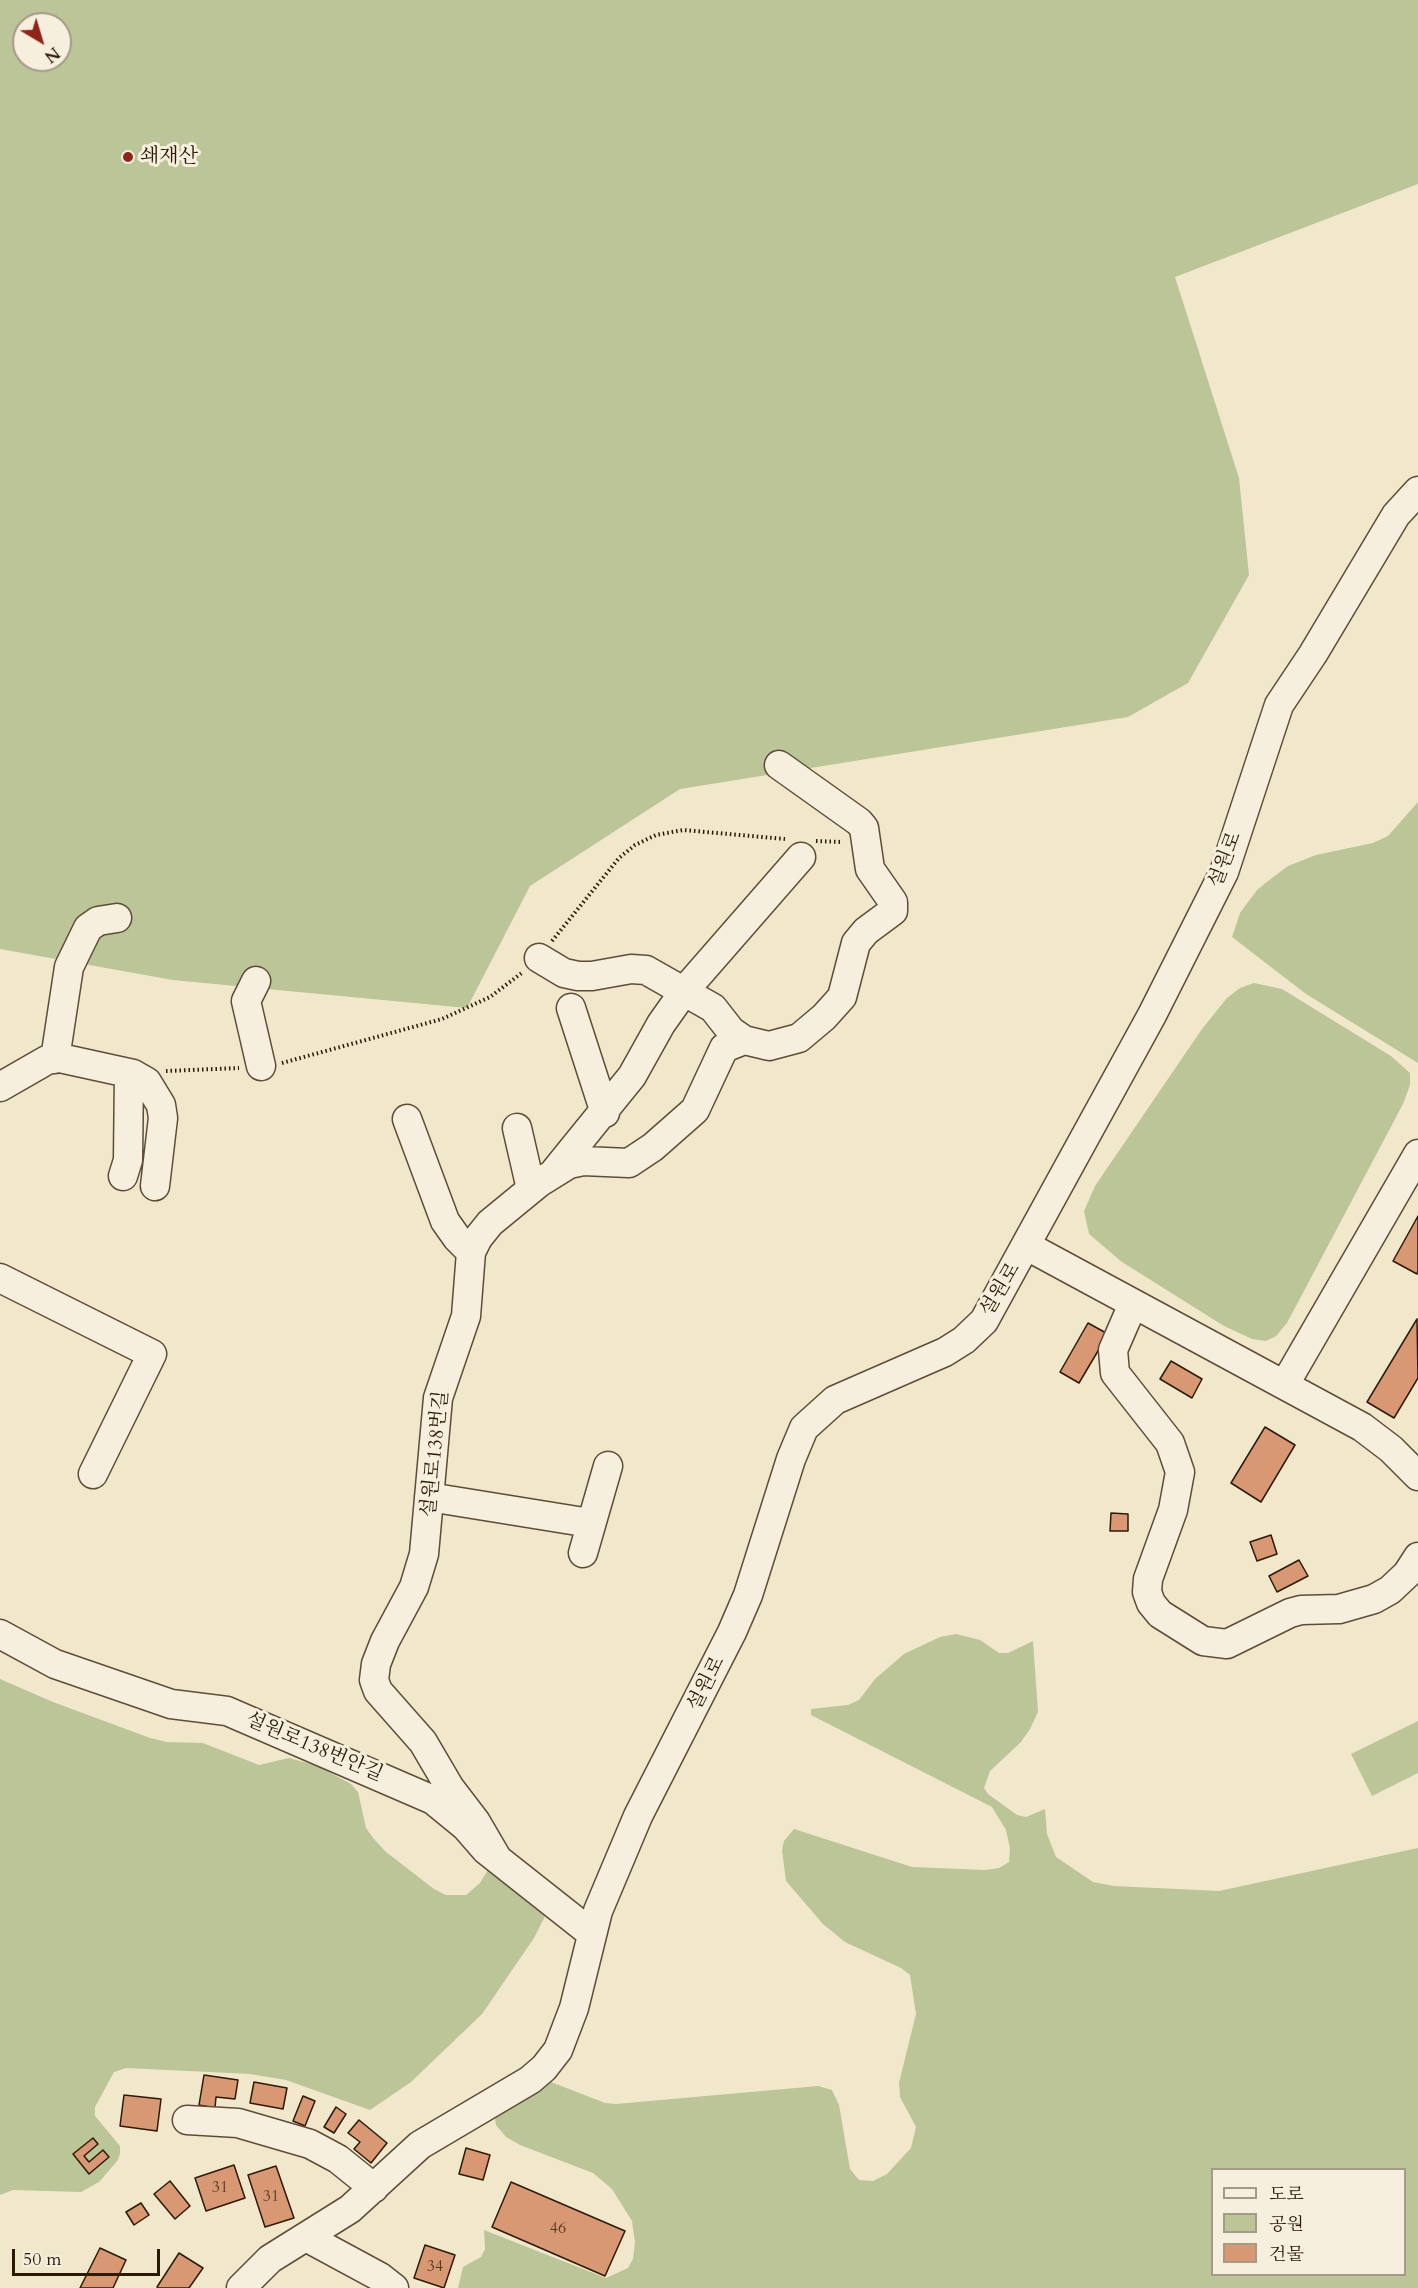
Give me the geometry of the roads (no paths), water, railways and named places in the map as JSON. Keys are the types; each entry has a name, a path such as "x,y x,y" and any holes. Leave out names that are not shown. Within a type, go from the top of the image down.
{"street":[{"name":"설원로","path":"242,2288 270,2259 350,2209 420,2145 514,2090 544,2068 558,2050 566,2032 591,1933 638,1816 699,1701 732,1632 747,1595 794,1450 804,1428 835,1400 878,1379 925,1362 964,1340 984,1321 1152,1015 1224,872 1279,705 1313,654 1396,515 1418,491"},
{"path":"539,958 564,973 578,976 592,976 631,969 646,970 685,990 713,1008 731,1031 744,1040 769,1046 799,1038 824,1017 842,997 856,944 866,931 888,916 894,907 890,897 870,869 864,828 859,822 779,765"},
{"path":"517,1128 542,1182 604,1113 632,1076 661,1024 685,990 801,846"},
{"path":"55,1059 69,967 88,928 98,921 117,918"},
{"path":"256,981 246,1001 261,1066"},
{"path":"571,1008 604,1113"},
{"name":"설원로138번길","path":"497,1858 476,1822 450,1788 423,1742 378,1691 374,1680 376,1664 385,1641 414,1587 424,1554 438,1398 466,1316 471,1252 478,1238 490,1223 569,1164 583,1161 629,1163 640,1157 695,1110 724,1048 744,1040"},
{"path":"0,1087 20,1074 55,1059 129,1073 147,1082 160,1105 163,1118 155,1186"},
{"path":"123,1176 128,1153 129,1073"},
{"path":"407,1119 445,1221 457,1239 471,1252"},
{"path":"1285,1384 1418,1154"},
{"path":"1027,1245 1362,1427 1391,1449 1418,1476"},
{"path":"0,1278 152,1354 93,1474"},
{"path":"1133,1304 1113,1350 1115,1373 1165,1435 1177,1458 1180,1472 1173,1509 1148,1579 1147,1592 1151,1603 1160,1614 1203,1641 1227,1644 1290,1613 1339,1609 1374,1599 1390,1590 1407,1574 1418,1557"},
{"path":"583,1553 608,1466"},
{"path":"429,1497 590,1523"},
{"name":"설원로138번안길","path":"0,1634 55,1664 171,1704 227,1711 434,1800 466,1827 497,1858 591,1933"},
{"path":"187,2120 238,2123 310,2144 338,2159 374,2188"},
{"path":"306,2237 380,2277 393,2288"}],"place":[{"name":"쇄재산","path":"128,157"}]}
